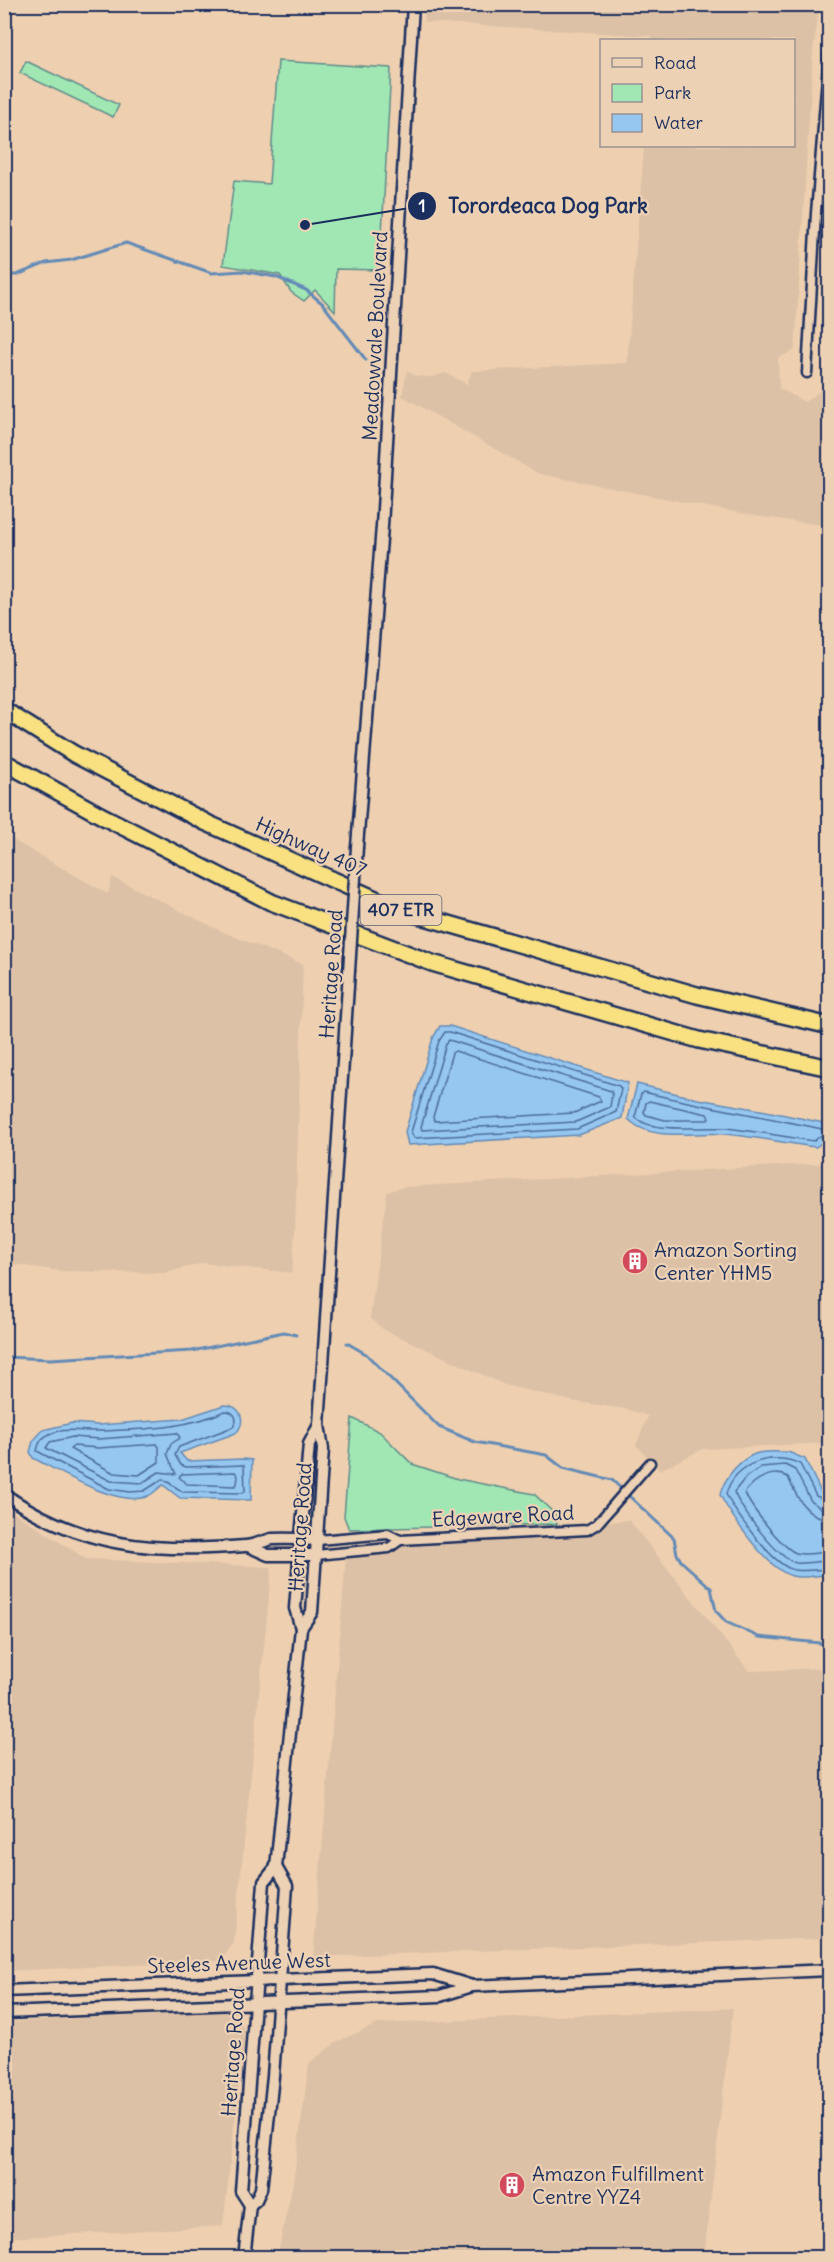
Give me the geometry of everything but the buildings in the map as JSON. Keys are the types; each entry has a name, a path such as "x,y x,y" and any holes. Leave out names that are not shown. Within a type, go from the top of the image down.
{"highway":[{"name":"Highway 407","path":"4,710 74,754 207,823 400,910 697,995 830,1026"},
{"name":"407 ETR","path":"4,762 104,817 272,902 432,963 699,1040 830,1068"}],"main road":[{"name":"Meadowvale Boulevard","path":"382,526 413,4"},
{"name":"Heritage Road","path":"301,1628 312,1612 318,1540 323,1449 318,1425 357,847 382,526"},
{"name":"Heritage Road","path":"244,2258 250,2205 241,2191 264,1882 276,1867 301,1628 295,1608 309,1444 318,1425"},
{"name":"Edgeware Road","path":"4,1494 60,1527 98,1539 142,1547 248,1546 271,1539 318,1540"},
{"name":"Edgeware Road","path":"248,1546 268,1555 316,1555"},
{"name":"Heritage Road","path":"250,2205 256,2200 261,2189 269,2117 287,1886 276,1867"},
{"name":"Steeles Avenue West","path":"4,2013 440,1996 472,1986 548,1981 830,1971"},
{"name":"Steeles Avenue West","path":"4,1991 434,1974 472,1986"}],"street":[{"path":"807,373 816,213 830,40"},
{"name":"Edgeware Road","path":"318,1540 388,1534 400,1540 587,1530 597,1524 650,1463"},
{"name":"Edgeware Road","path":"316,1555 389,1548 400,1540"}],"shaded area":[{"path":"425,5 820,5 813,51 795,350 778,358 779,388 805,402 829,384 829,526 755,516 539,474 402,396 407,370 415,376 432,377 445,373 467,384 472,371 627,363 644,147 795,147 795,39 651,39 651,36 424,22"},
{"path":"4,835 108,894 112,877 223,932 303,964 292,1273 203,1263 165,1273 60,1271 5,1263"},
{"path":"829,1163 829,1443 703,1449 660,1470 636,1445 648,1416 626,1409 576,1402 505,1385 384,1330 370,1318 387,1192 403,1187"},
{"path":"4,1506 86,1559 272,1567 234,1943 220,1961 5,1971"},
{"path":"629,1520 749,1671 829,1668 829,1938 313,1957 347,1546"},
{"path":"733,2008 704,2257 277,2257 293,2183 309,2063 338,2041 378,2024"},
{"path":"225,2012 238,2017 245,2031 223,2226 5,2238 5,2022"}],"green space":[{"path":"26,61 119,105 113,117 20,73"},
{"path":"278,61 391,68 380,270 336,269 335,311 315,290 304,301 291,292 280,275 223,265 234,181 269,184"},
{"path":"352,1418 380,1432 412,1464 458,1479 534,1494 556,1515 557,1524 349,1529 344,1517"}],"water":[{"path":"440,1026 450,1026 628,1083 622,1118 579,1135 408,1145 405,1132 433,1038"},
{"path":"637,1084 698,1099 829,1124 829,1137 816,1147 725,1134 661,1134 649,1131 628,1119"},
{"path":"224,1405 235,1408 240,1414 241,1424 236,1433 180,1453 187,1461 252,1460 251,1500 180,1498 163,1485 148,1496 136,1499 121,1497 89,1487 33,1458 30,1452 33,1441 43,1430 72,1423 98,1425 182,1419"},
{"path":"762,1452 788,1452 805,1459 821,1492 829,1498 829,1575 796,1577 782,1571 751,1541 720,1495 729,1476 745,1459"}],"waterway":[{"path":"4,275 17,275 46,263 71,260 126,243 212,273 242,271 276,277 306,290 322,303 366,360"},
{"path":"4,1357 50,1359 192,1351 284,1332 296,1335"},
{"path":"347,1343 366,1354 439,1427 475,1442 546,1455 563,1468 612,1480 674,1538 681,1561 711,1588 716,1611 726,1622 759,1637 830,1644"}],"place":[{"name":"Torordeaca Dog Park","path":"305,225"},
{"name":"Amazon Sorting Center YHM5","path":"635,1261"},
{"name":"Amazon Fulfillment Centre YYZ4","path":"512,2185"}]}
